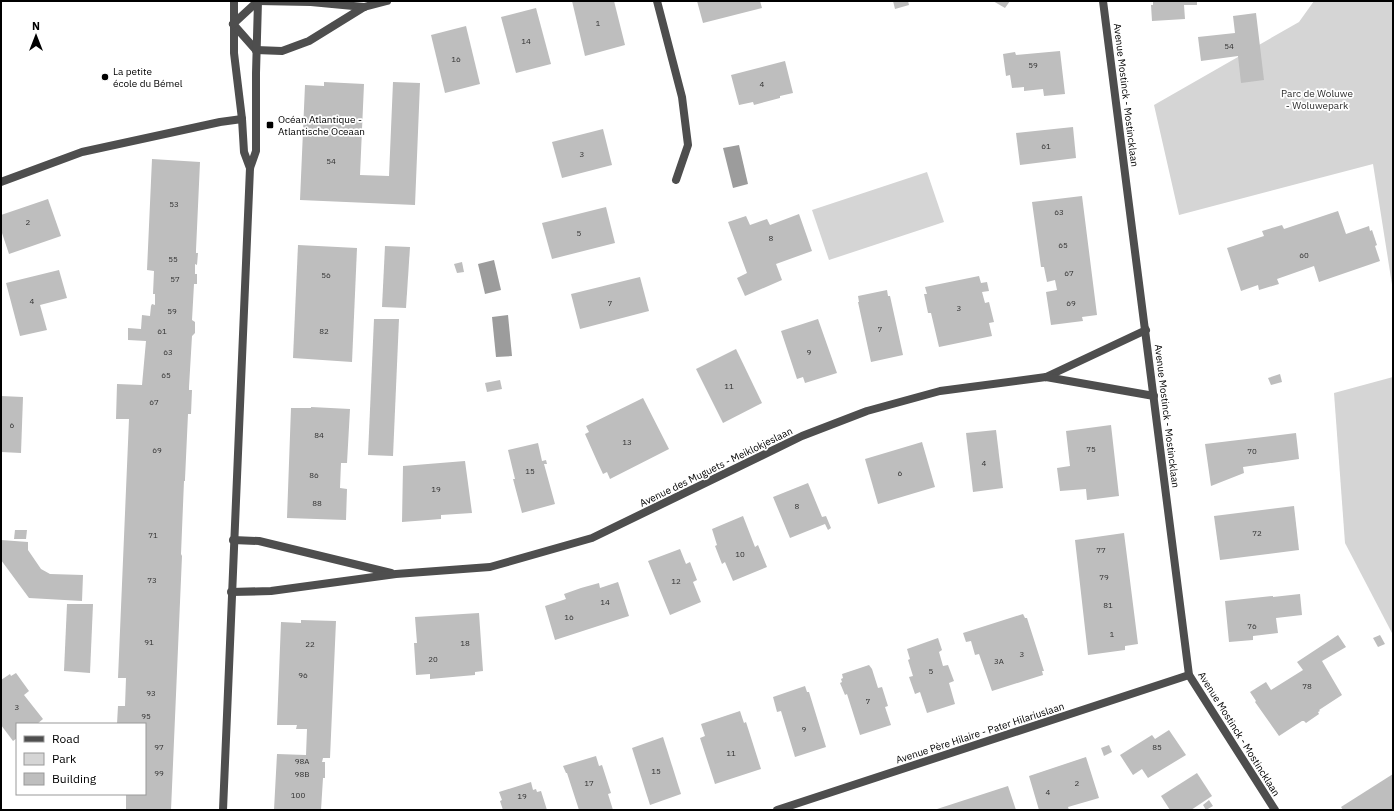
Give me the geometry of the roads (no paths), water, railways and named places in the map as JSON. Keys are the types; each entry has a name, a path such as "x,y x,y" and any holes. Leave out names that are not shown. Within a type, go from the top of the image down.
{"street":[{"path":"234,1 234,53 242,119 244,152 250,168"},
{"path":"233,24 258,1 311,2 364,7"},
{"path":"223,810 233,540 250,168 256,151 256,50 258,1"},
{"path":"233,24 256,50 282,51 309,41 364,7 387,1"},
{"path":"657,1 682,97 688,145 676,180"},
{"name":"Avenue Mostinck - Mostincklaan","path":"1103,1 1189,676 1275,810"},
{"path":"1,182 82,152 220,122 242,119"},
{"name":"Avenue des Muguets - Meiklokjeslaan","path":"1046,377 1146,330"},
{"name":"Avenue des Muguets - Meiklokjeslaan","path":"231,592 271,591 396,574 490,567 592,538 802,436 867,411 940,391 1046,377 1154,396"},
{"name":"Avenue des Muguets - Meiklokjeslaan","path":"233,540 259,542 396,574"},
{"name":"Avenue Père Hilaire - Pater Hilariuslaan","path":"777,810 1189,676"}],"place":[{"name":"La petite école du Bémel","path":"105,77"},
{"name":"Océan Atlantique - Atlantische Oceaan","path":"270,125"}],"park label":[{"name":"Parc de Woluwe - Woluwepark","path":"1317,98"}]}
